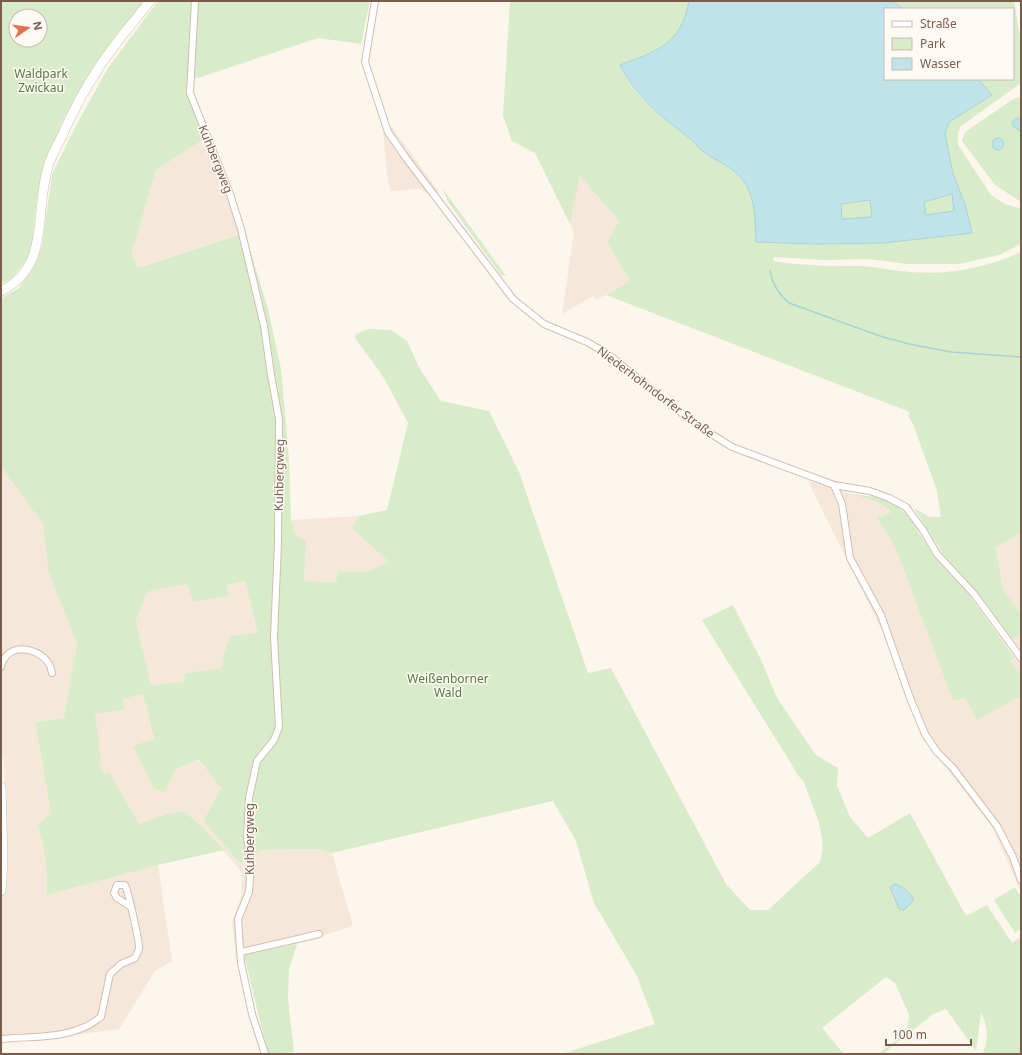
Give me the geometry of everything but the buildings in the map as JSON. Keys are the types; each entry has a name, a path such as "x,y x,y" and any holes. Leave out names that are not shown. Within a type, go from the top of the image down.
{"main road":[{"path":"1,291 19,279 34,259 41,196 48,166 68,122 98,69 150,1"},
{"path":"1,787 1,891"}],"street":[{"name":"Kuhbergweg","path":"195,1 190,93 215,161 230,194 241,229 264,326 279,419 278,543 274,637 279,727 274,740 256,761 249,798 247,838 251,862 249,892 238,920 241,952 252,1014 265,1054"},
{"name":"Niederhohndorfer Straße","path":"375,1 365,62 388,132 513,299 544,324 587,342 608,354 668,403 700,427 732,447 834,484 870,491 889,498 906,507 937,554 974,594 1021,658"},
{"path":"834,484 842,504 850,558 881,615 910,698 925,734 937,752 953,768 997,826 1013,857 1021,880"},
{"path":"1,667 7,654 14,651 28,649 49,664 52,673"},
{"path":"1,1040 54,1036 82,1028 101,1017 110,974 121,964 135,958 139,948 131,907"},
{"path":"241,952 320,934"}],"shaded area":[{"path":"392,127 439,192 430,195 420,189 391,191 388,183 383,132"},
{"path":"209,136 233,191 245,233 136,268 132,252 156,170"},
{"path":"580,176 619,221 607,242 630,281 596,300 593,296 562,314 574,232 570,224"},
{"path":"1,467 43,524 48,570 78,644 64,718 35,722 51,813 38,824 46,861 47,895 158,865 172,961 155,971 119,1029 1,1044 1,913 6,807 4,763 1,751"},
{"path":"808,481 876,501 892,512 877,518 895,547 953,701 965,698 977,720 1021,696 1021,892 991,825 922,737 885,637"},
{"path":"359,516 352,528 389,561 369,572 338,571 336,582 304,581 306,541 295,535 291,520"},
{"path":"1021,533 1021,614 1003,591 996,547"},
{"path":"245,581 259,633 224,654 222,668 186,673 185,682 151,685 136,621 147,592 187,584 193,602 229,596 227,585"},
{"path":"1021,632 1021,651 1013,640"},
{"path":"1021,655 1021,675 1010,661"},
{"path":"143,694 154,740 134,746 165,792 175,770 197,759 221,787 203,821 240,862 261,850 317,849 332,853 353,926 297,944 236,957 232,922 241,896 242,875 237,866 198,823 184,811 167,814 139,824 110,773 104,775 99,763 95,714 125,710 123,699"}],"green space":[{"name":"Waldpark Zwickau","path":"1,1 145,1 95,64 63,120 46,165 37,197 31,255 12,278 1,284"},
{"name":"Weißenborner Wald","path":"158,1 370,1 361,44 318,38 186,82 209,136 156,170 132,252 137,268 245,233 268,309 281,369 289,459 291,520 295,535 306,541 304,581 336,582 338,571 369,572 388,561 352,528 359,516 387,510 408,423 384,378 355,338 356,334 368,329 391,330 407,341 420,369 441,401 489,411 519,472 588,673 611,668 726,884 750,910 768,910 820,862 822,852 821,832 804,782 800,778 702,620 733,605 762,662 777,698 816,755 838,768 837,786 850,817 868,838 910,813 966,916 987,905 1012,943 1021,937 1021,1054 983,1054 987,1033 981,1013 976,1051 946,1009 933,1014 883,1054 878,1054 907,1032 909,1015 895,983 886,977 822,1028 844,1054 562,1054 655,1024 637,976 594,903 576,841 553,801 332,853 317,849 261,850 240,863 203,821 221,788 198,759 175,770 165,792 154,789 133,746 154,739 143,694 123,699 125,710 95,714 101,760 99,763 104,774 110,773 139,824 167,814 184,811 224,850 158,865 47,895 46,861 38,824 51,813 35,722 64,718 77,644 48,570 43,524 1,467 1,298 18,289 35,265 42,247 52,174 78,122 108,68","holes":["245,581 258,633 230,636 224,654 222,668 185,673 184,682 151,685 136,621 147,592 187,584 193,602 229,596 227,585"]},
{"path":"510,1 689,1 680,27 665,44 656,50 620,65 633,88 651,108 693,141 700,149 735,172 745,183 753,203 756,242 816,244 884,243 972,233 965,204 953,174 945,133 949,122 992,95 979,80 1014,80 1014,8 902,8 893,1 1014,1 1021,42 1021,83 961,126 958,132 958,145 991,195 1005,204 1021,209 1021,244 999,255 959,264 908,264 869,259 824,260 774,257 773,261 806,265 862,266 925,273 953,271 981,266 1008,258 1021,252 1021,533 996,547 1003,590 1021,614 1021,632 1013,640 971,585 943,554 914,508 930,517 941,517 937,491 913,424 908,416 910,412 606,295 630,281 607,242 619,221 580,176 570,224 535,153 512,141 503,116"},
{"path":"1019,97 1021,98 1021,120 1017,118 1019,131 1021,130 1021,202 995,185 962,141 965,132 1012,100"},
{"path":"443,189 506,276 501,275 448,202"},
{"path":"952,194 954,211 926,215 924,202"},
{"path":"870,200 872,217 842,219 841,204"},
{"path":"851,494 877,497 897,505 908,516 935,558 967,592 1015,658 1010,661 1021,675 1021,696 977,720 965,698 953,701 895,547 877,518 892,512 876,501"},
{"path":"1015,887 1021,897 1021,929 1015,933 994,900"},
{"path":"297,944 289,969 288,999 294,1052 268,1054 244,955"}],"water":[{"path":"689,1 893,1 902,8 884,8 884,80 979,80 992,95 949,122 945,133 953,174 965,204 972,233 884,243 816,244 756,242 753,203 745,183 735,172 700,149 693,141 652,108 634,88 620,65 656,50 673,37 680,28","holes":["952,194 954,211 926,215 924,202","870,200 872,217 842,219 841,204"]},
{"path":"1017,118 1021,120 1020,131 1013,126 1012,122"},
{"path":"998,138 1002,140 1004,144 1002,148 998,150 994,148 992,144 994,140"},
{"path":"895,884 906,890 914,900 904,910 899,909 890,887"}],"waterway":[{"path":"770,271 776,288 789,303 880,336 909,344 951,352 1021,357"}]}
